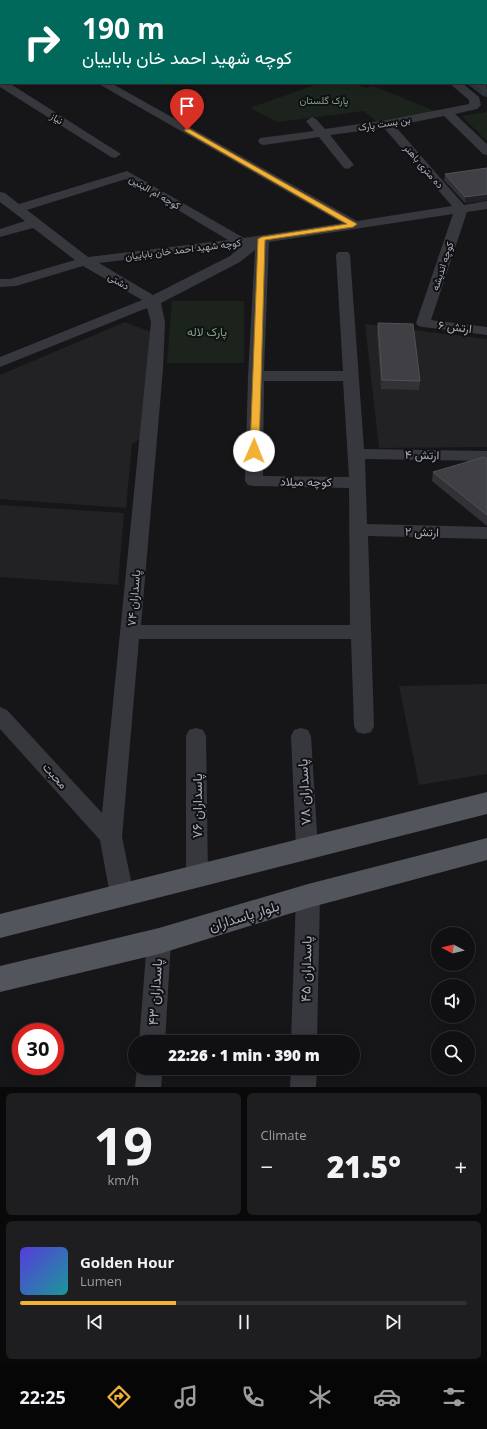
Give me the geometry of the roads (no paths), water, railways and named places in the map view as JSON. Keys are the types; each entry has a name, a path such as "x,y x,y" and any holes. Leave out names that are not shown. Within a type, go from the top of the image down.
{"main road":[{"path":"0,926 487,803"},
{"name":"بلوار پاسداران","path":"0,979 159,941 308,896 487,849"}],"street":[{"name":"نیاز","path":"3,84 115,154"},
{"path":"105,84 353,224"},
{"name":"بن بست پارک","path":"264,141 386,124 468,109 475,105 475,99 456,84"},
{"path":"446,112 487,151"},
{"path":"312,121 348,165"},
{"name":"ده متری باهنر","path":"386,124 461,209"},
{"name":"کوچه ام البنین","path":"17,209 127,175 242,242"},
{"name":"دشتی","path":"0,196 85,261 152,301"},
{"name":"کوچه شهید احمد خان باباییان","path":"0,283 11,283 85,261 242,242 353,224 487,205"},
{"name":"کوچه اندیشه","path":"423,323 461,209"},
{"path":"0,233 34,222"},
{"path":"0,362 152,301 235,259 262,239"},
{"name":"کوچه میلاد","path":"262,239 256,376 254,482 358,483"},
{"path":"343,256 357,454 360,632 364,726"},
{"name":"پاسداران ۷۴","path":"122,894 111,837 155,369 158,322 152,301"},
{"name":"ارتش ۶","path":"423,323 487,331"},
{"path":"256,376 352,376"},
{"name":"ارتش ۴","path":"357,454 487,456"},
{"name":"ارتش ۲","path":"358,530 487,533"},
{"path":"130,632 360,632"},
{"name":"محبت","path":"0,715 111,837"},
{"name":"پاسداران ۷۶","path":"196,736 197,876"},
{"name":"پاسداران ۷۸","path":"301,736 307,848"},
{"name":"پاسداران ۴۵","path":"304,1035 308,896"},
{"name":"پاسداران ۴۳","path":"152,1035 159,941"},
{"path":"148,1087 149,1075"},
{"path":"303,1087 304,1075"}],"waterway":[{"path":"473,84 487,94"}],"park label":[{"name":"پارک گلستان","path":"324,100"},
{"name":"پارک لاله","path":"207,332"}]}
